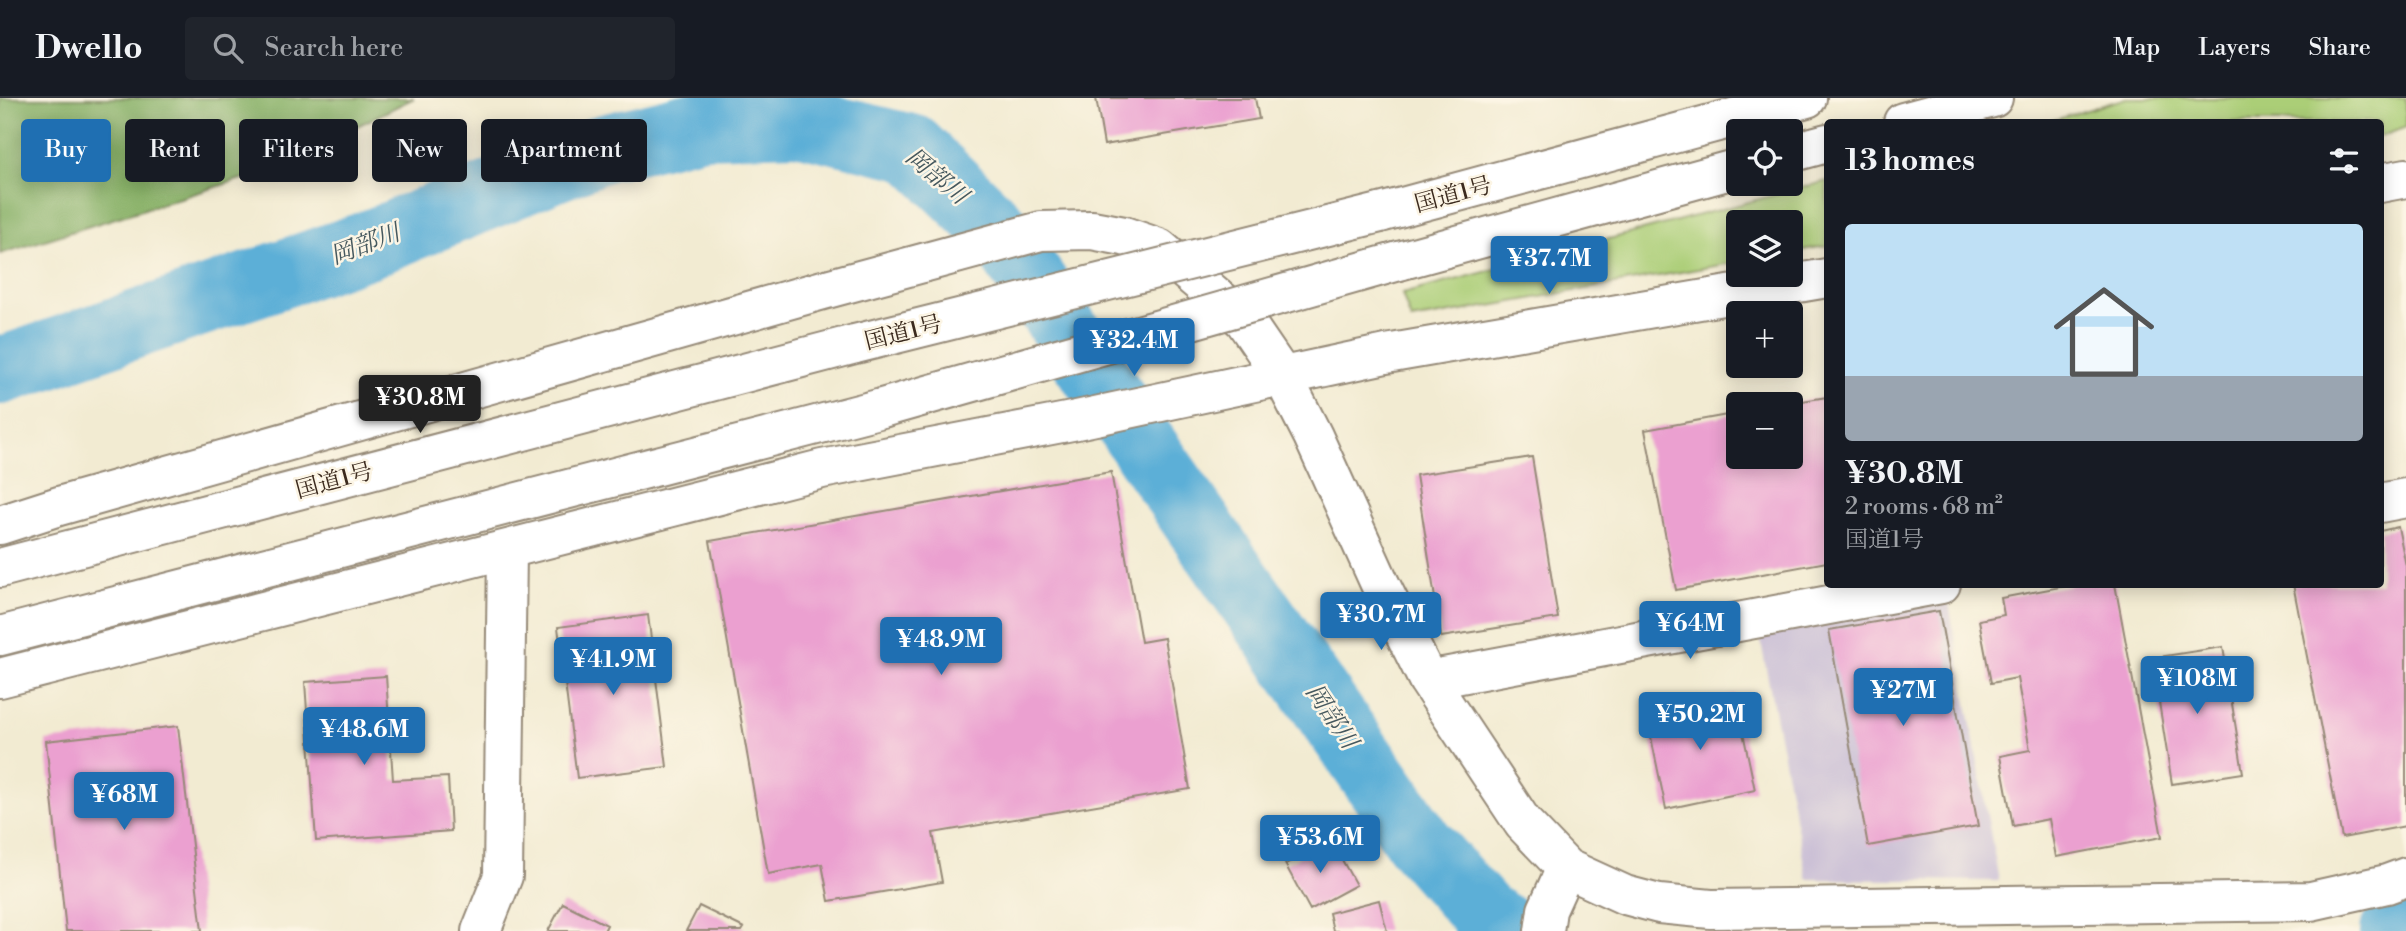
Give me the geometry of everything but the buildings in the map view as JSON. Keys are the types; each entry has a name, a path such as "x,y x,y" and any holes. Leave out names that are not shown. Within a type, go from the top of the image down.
{"main road":[{"name":"国道1号","path":"0,568 855,344 1380,213 1807,98"},
{"path":"1914,119 1993,98"},
{"path":"1803,149 1824,144"},
{"path":"0,636 882,408 1726,171"},
{"path":"2384,182 2406,178"},
{"path":"0,525 58,506 1041,231 1092,230 1124,236 1159,248 1244,320 1283,377 1313,436 1381,586 1429,680 1523,823 1566,868 1625,895 1659,904 1711,909 2311,901 2388,884 2406,877"},
{"path":"0,678 822,468 1072,421 1387,355 1824,279"},
{"path":"2384,502 2406,498"},
{"path":"481,931 503,876 507,550"},
{"path":"1429,680 1920,588"},
{"path":"1546,921 1566,868"}],"shaded area":[{"path":"1948,598 1999,881 1807,879 1759,632"}],"green space":[{"path":"0,98 414,98 358,126 358,119 239,119 239,180 0,254"},
{"path":"2126,98 2406,98 2406,127 2384,135 2384,119 2058,119"},
{"path":"1824,182 1824,246 1803,250 1803,210 1726,210 1726,264 1411,320 1402,294 1771,196 1803,196 1803,187"}],"waterway":[{"name":"岡部川","path":"0,371 367,245 604,148 703,124 796,121 912,148 999,232 1132,429 1420,843 1485,916 1510,931"},
{"name":"岡部川","path":"2394,931 2406,928"}]}
